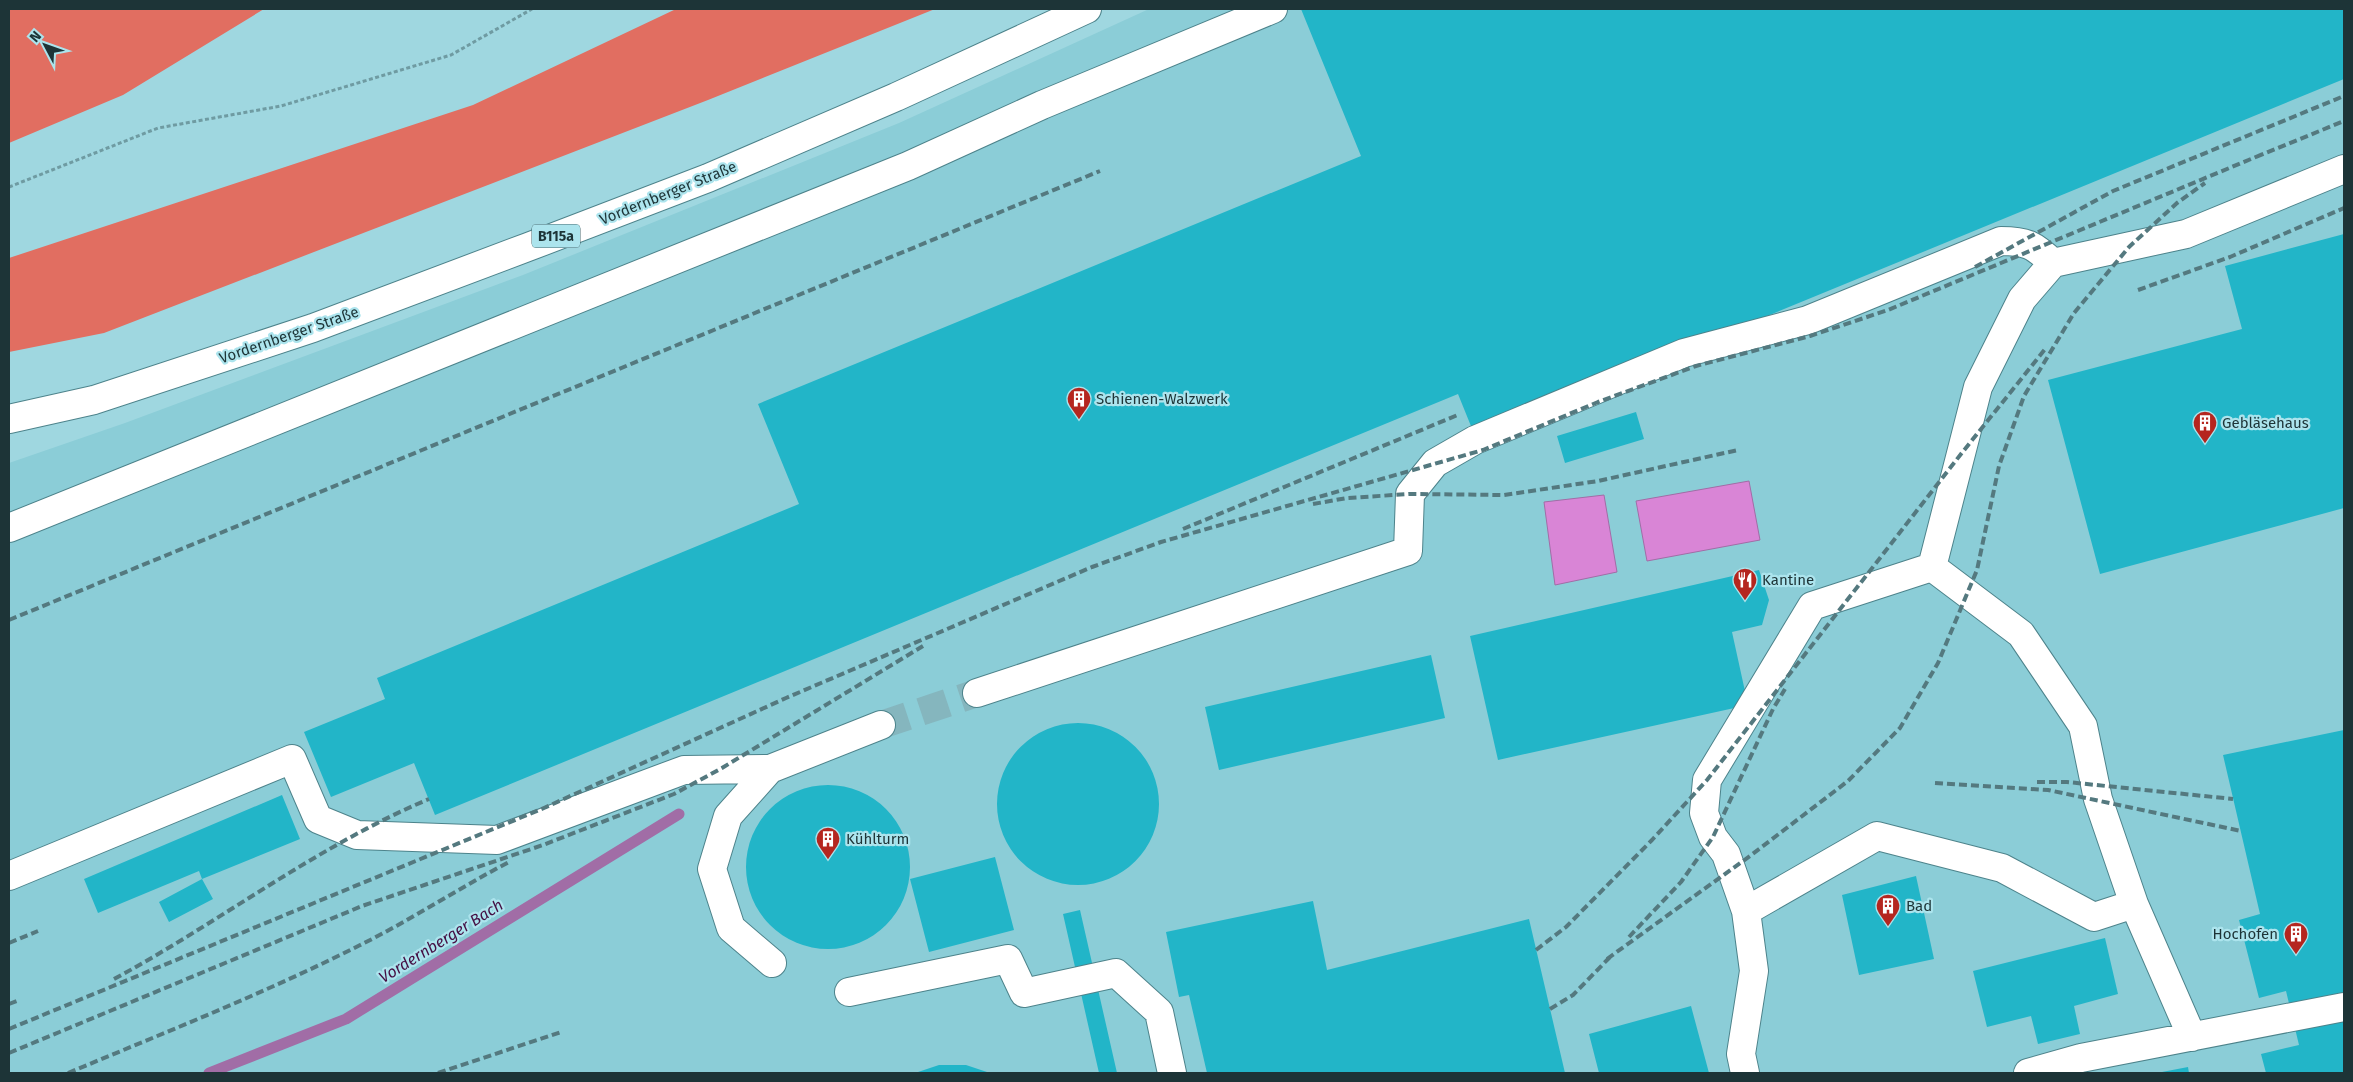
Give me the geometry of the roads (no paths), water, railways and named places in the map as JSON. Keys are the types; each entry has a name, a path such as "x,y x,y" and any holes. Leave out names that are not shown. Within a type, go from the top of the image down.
{"main road":[{"name":"Vordernberger Straße","path":"9,419 94,400 313,328 528,247 708,178 896,97 1087,9"},
{"path":"9,528 899,170 1042,105 1273,9"},
{"path":"1932,567 1978,387 2022,299 2053,263 2186,234 2344,169"},
{"path":"977,693 1408,551 1410,494 1435,463 1475,440 1684,354 1808,320 2001,241 2021,241 2037,248 2053,263"},
{"path":"1932,567 2021,634 2082,726 2098,799 2134,904 2192,1036"},
{"path":"1744,1073 1741,1054 1754,971 1746,911 1726,854 1713,837 1704,813 1707,780 1812,606 1932,567"},
{"path":"9,876 292,759 318,819 356,835 497,840 684,770 770,769 881,725"},
{"path":"770,769 728,816 712,869 731,928 772,963"},
{"path":"1746,911 1877,836 2002,868 2094,917 2134,904"},
{"path":"849,992 1008,959 1024,993 1116,973 1159,1012 1172,1073"},
{"path":"2028,1073 2081,1058 2344,1007"}],"waterway":[{"name":"Vordernberger Bach","path":"209,1073 346,1019 679,814"}],"tunnel":[{"path":"881,725 977,693"}],"railway":[{"path":"1975,267 2113,191 2344,96"},
{"path":"2256,157 2344,121"},
{"path":"9,1029 544,808 786,698 1092,567 1161,542 1483,450 1598,402 1696,366 1810,336 1888,310 2263,154"},
{"path":"9,620 1100,171"},
{"path":"1607,959 1750,856 1848,781 1900,728 1938,663 1977,570 1999,466 2024,396 2074,313 2129,247 2177,203 2205,183"},
{"path":"2138,290 2230,257 2344,208"},
{"path":"1536,950 1566,927 1652,840 1707,780 2046,348"},
{"path":"1183,529 1460,414"},
{"path":"1313,504 1347,498 1410,494 1504,495 1598,481 1738,450"},
{"path":"9,1053 362,906 543,845 674,794 722,768 923,646"},
{"path":"1629,937 1681,882 1713,837 1773,709 1785,689"},
{"path":"2037,782 2067,782 2233,799"},
{"path":"1935,783 2048,790 2241,831"},
{"path":"114,979 347,839 429,799"},
{"path":"68,1073 337,957 391,929 509,862"},
{"path":"9,943 38,931"},
{"path":"1550,1009 1573,995 1612,955"},
{"path":"9,1004 17,1001"},
{"path":"438,1073 561,1032"}],"place":[{"name":"Schienen-Walzwerk","path":"1079,420"},
{"name":"Gebläsehaus","path":"2205,444"},
{"name":"Kantine","path":"1745,601"},
{"name":"Kühlturm","path":"828,860"},
{"name":"Bad","path":"1888,927"},
{"name":"Hochofen","path":"2296,955"}]}
